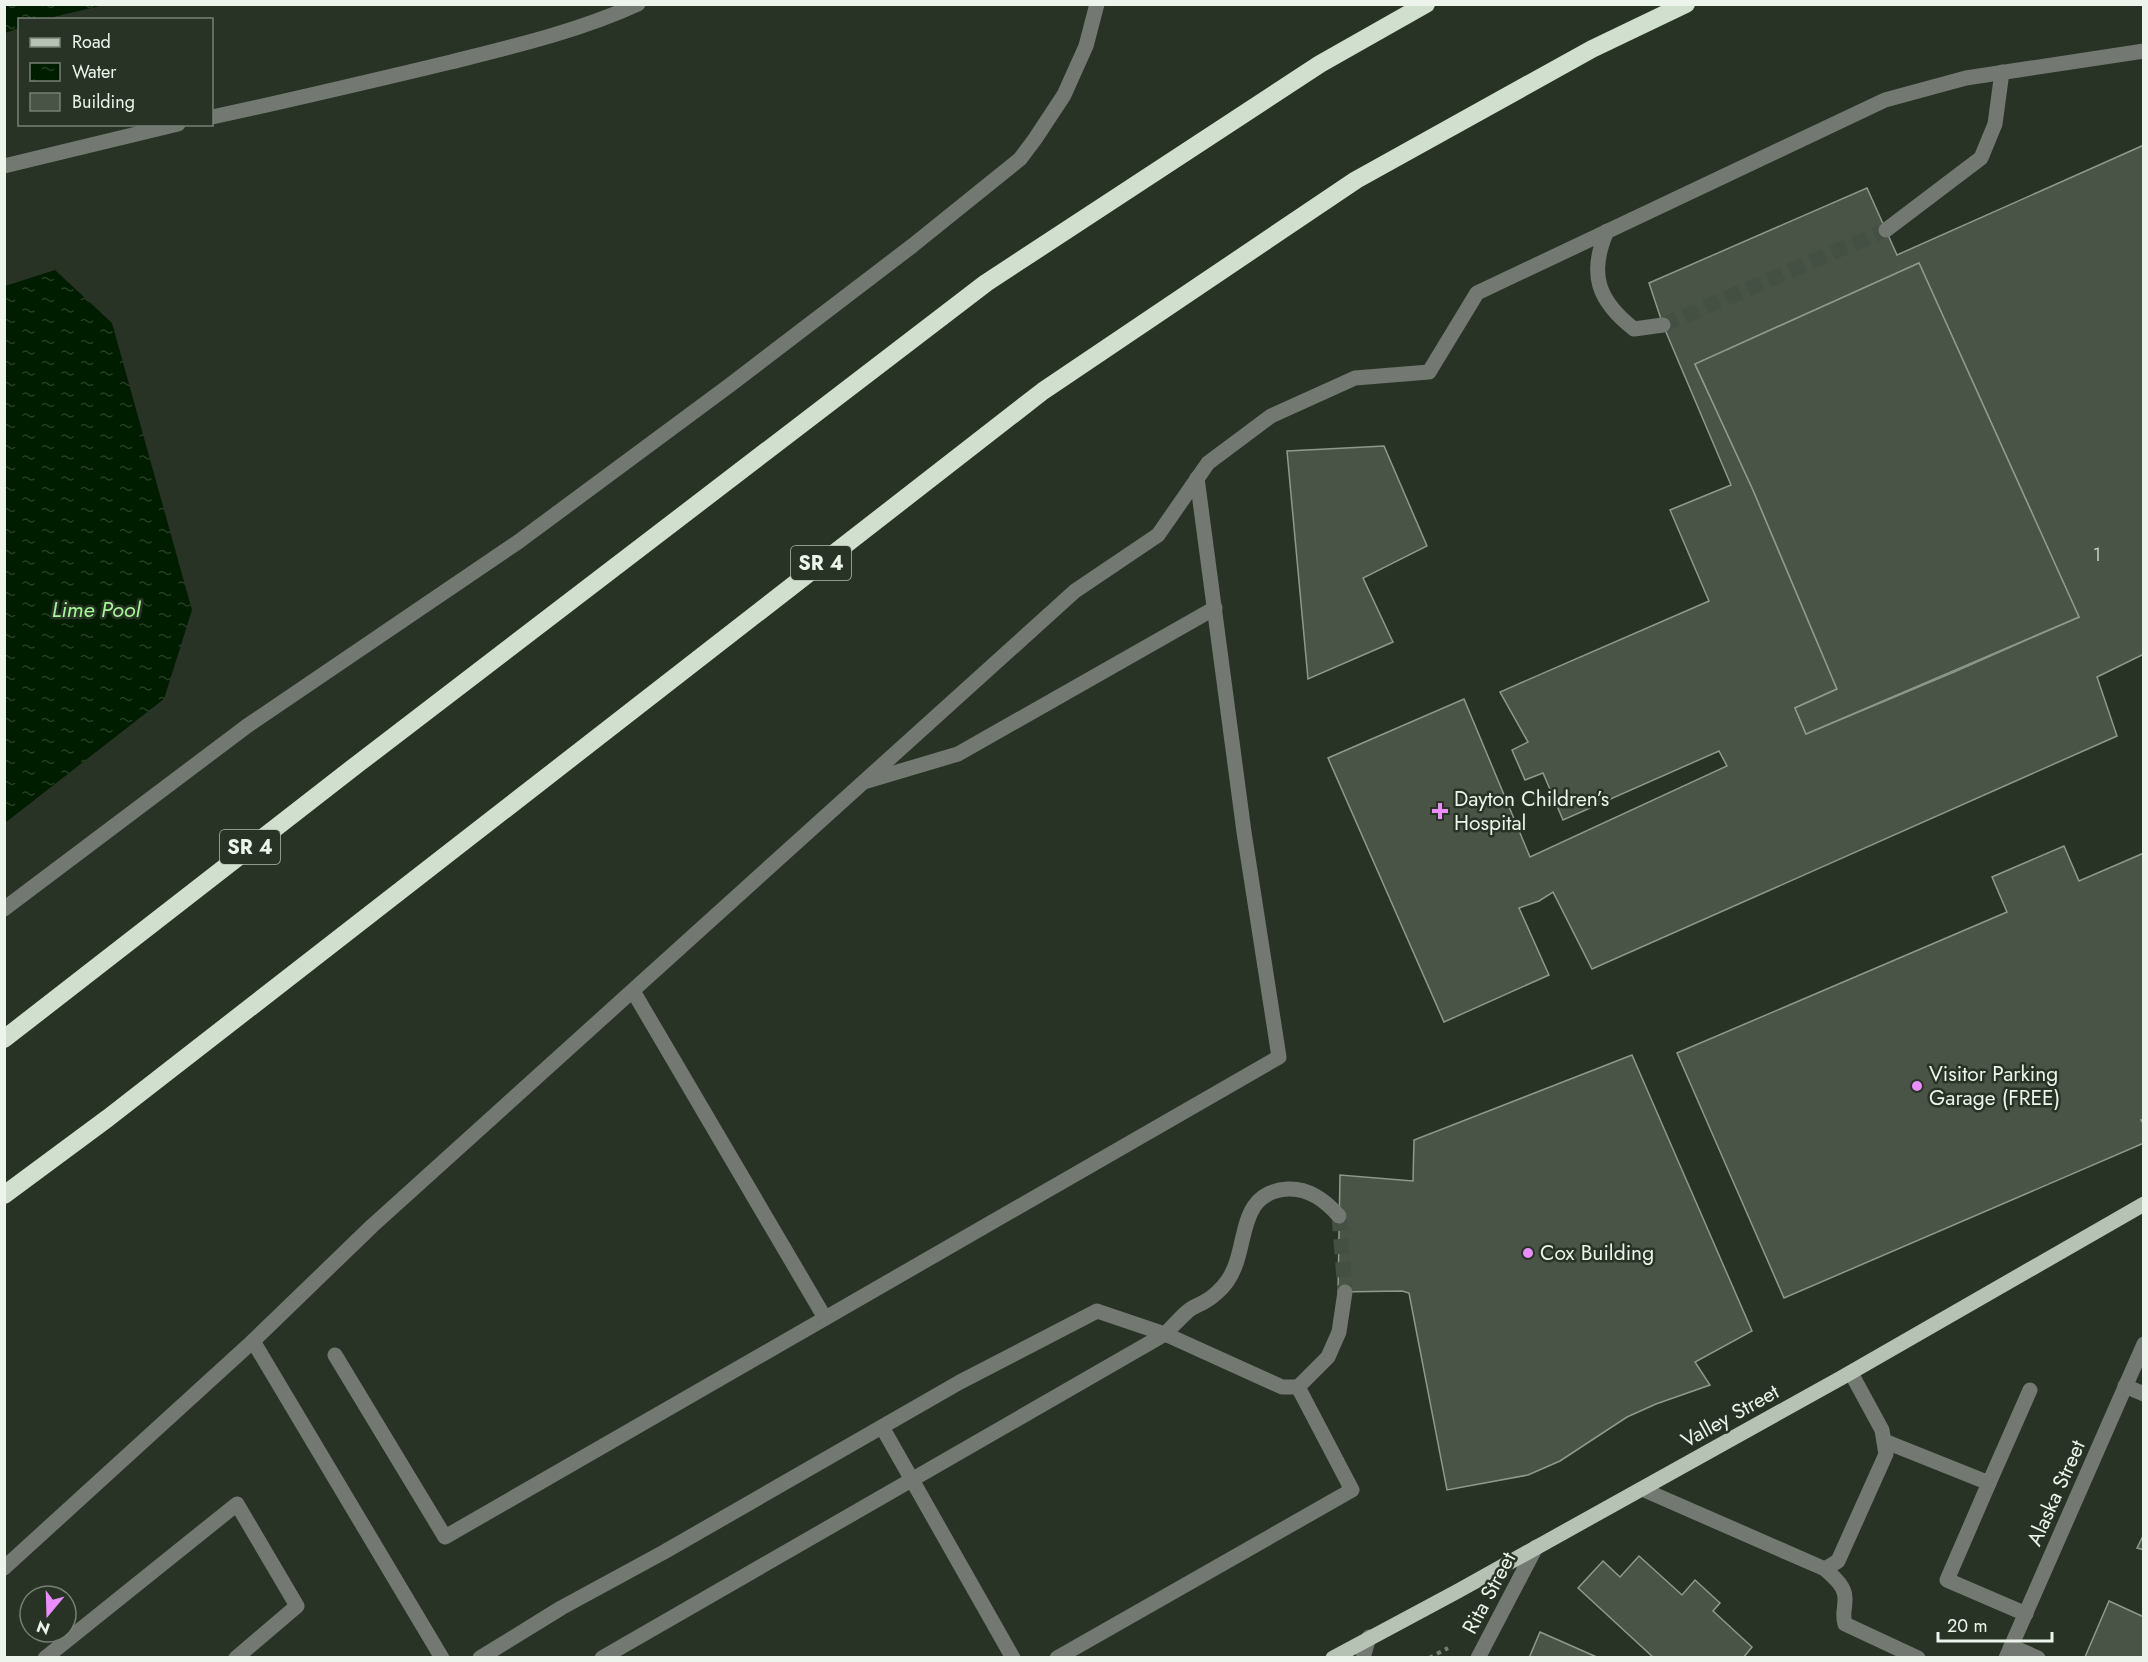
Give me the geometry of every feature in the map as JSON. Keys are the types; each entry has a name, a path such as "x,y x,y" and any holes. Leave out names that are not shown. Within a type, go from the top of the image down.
{"highway":[{"name":"SR 4","path":"4,1038 386,741 986,283 1320,64 1426,4"},
{"name":"SR 4","path":"4,1195 108,1118 1043,391 1356,180 1592,49 1686,4"},
{"path":"4,1207 108,1118"}],"main road":[{"name":"Valley Street","path":"1333,1658 1851,1373 2144,1204"}],"street":[{"path":"213,117 308,97 547,38 638,4"},
{"path":"4,909 247,726 518,542 767,357 912,246 1020,159 1064,95 1086,46 1097,4"},
{"path":"4,1568 253,1341 380,1219 1075,591 1158,535 1208,463 1271,416 1355,378 1429,372 1477,293 1885,100 1966,78 2144,51"},
{"path":"1886,230 1982,158 1995,124 2002,72"},
{"path":"4,166 170,126"},
{"path":"1607,231 1599,249 1598,274 1603,296 1616,315 1634,329 1663,325"},
{"path":"335,1355 445,1537 1279,1057 1244,832 1197,478"},
{"path":"864,782 958,754 1215,608"},
{"path":"633,991 825,1318"},
{"path":"602,1658 1165,1334 1190,1309 1207,1301 1228,1280 1238,1257 1246,1221 1258,1199 1275,1189 1293,1188 1314,1194 1339,1216"},
{"path":"480,1658 561,1608 664,1552 960,1382 1097,1311 1165,1334 1282,1386 1298,1387 1328,1357 1339,1332 1345,1292"},
{"path":"253,1341 442,1658"},
{"name":"Alaska Street","path":"2009,1652 2144,1344"},
{"path":"1825,1569 1838,1561 1886,1454 1882,1430 1851,1373"},
{"path":"2125,1386 2144,1394"},
{"path":"1057,1658 1352,1490 1298,1387"},
{"path":"2026,1614 1947,1580 2030,1390"},
{"path":"882,1427 1013,1658"},
{"path":"1884,1441 1989,1483"},
{"path":"1642,1489 1825,1569 1838,1580 1845,1599 1842,1614 1845,1624 1918,1658"},
{"path":"45,1658 237,1504 297,1606 236,1658"},
{"name":"Rita Street","path":"1478,1658 1536,1547"},
{"path":"1363,1658 1369,1637"},
{"path":"2009,1652 2037,1658"}],"path":[{"path":"1429,1658 1448,1648"}],"water":[{"path":"5,4 104,5 49,18 18,18 18,28 5,33"},
{"name":"Lime Pool","path":"55,270 112,323 192,610 164,699 5,823 5,286"}],"building":[{"name":"Dayton Children’s Hospital","path":"2144,145 2144,654 2097,677 2117,736 1592,969 1553,892 1539,901 1519,908 1549,975 1444,1022 1328,758 1464,699 1530,857 1727,766 1719,751 1563,820 1543,773 1525,780 1512,750 1528,742 1500,692 1709,601 1670,510 1731,485 1663,325 1649,283 1867,188 1897,255","holes":["1919,263 2079,617 1806,734 1795,708 1837,689 1753,490 1695,364"]},
{"path":"1919,263 2079,617 1806,734 1795,708 1837,689 1753,490 1695,364"},
{"path":"1384,446 1427,546 1363,578 1393,642 1308,679 1287,451"},
{"name":"Visitor Parking Garage (FREE)","path":"2064,846 2079,881 2144,853 2144,1119 2141,1120 2144,1125 2144,1143 1784,1298 1677,1053 2007,912 1992,877"},
{"name":"Cox Building","path":"1632,1055 1752,1331 1695,1362 1710,1385 1627,1417 1560,1461 1528,1475 1447,1490 1409,1293 1402,1291 1338,1292 1340,1175 1413,1181 1414,1140"},
{"path":"2144,1534 2144,1550 2137,1548"},
{"path":"1639,1556 1682,1595 1695,1580 1720,1603 1713,1611 1752,1647 1743,1658 1654,1658 1578,1588 1603,1561 1620,1577"},
{"path":"2109,1601 2144,1617 2144,1658 2085,1657"},
{"path":"1540,1632 1599,1658 1529,1658"}],"tunnel":[{"path":"1663,325 1886,230"},
{"path":"1339,1216 1345,1292"}],"place":[{"name":"Dayton Children’s Hospital","path":"1440,811"},
{"name":"Visitor Parking Garage (FREE)","path":"1917,1086"},
{"name":"Cox Building","path":"1528,1253"}]}
